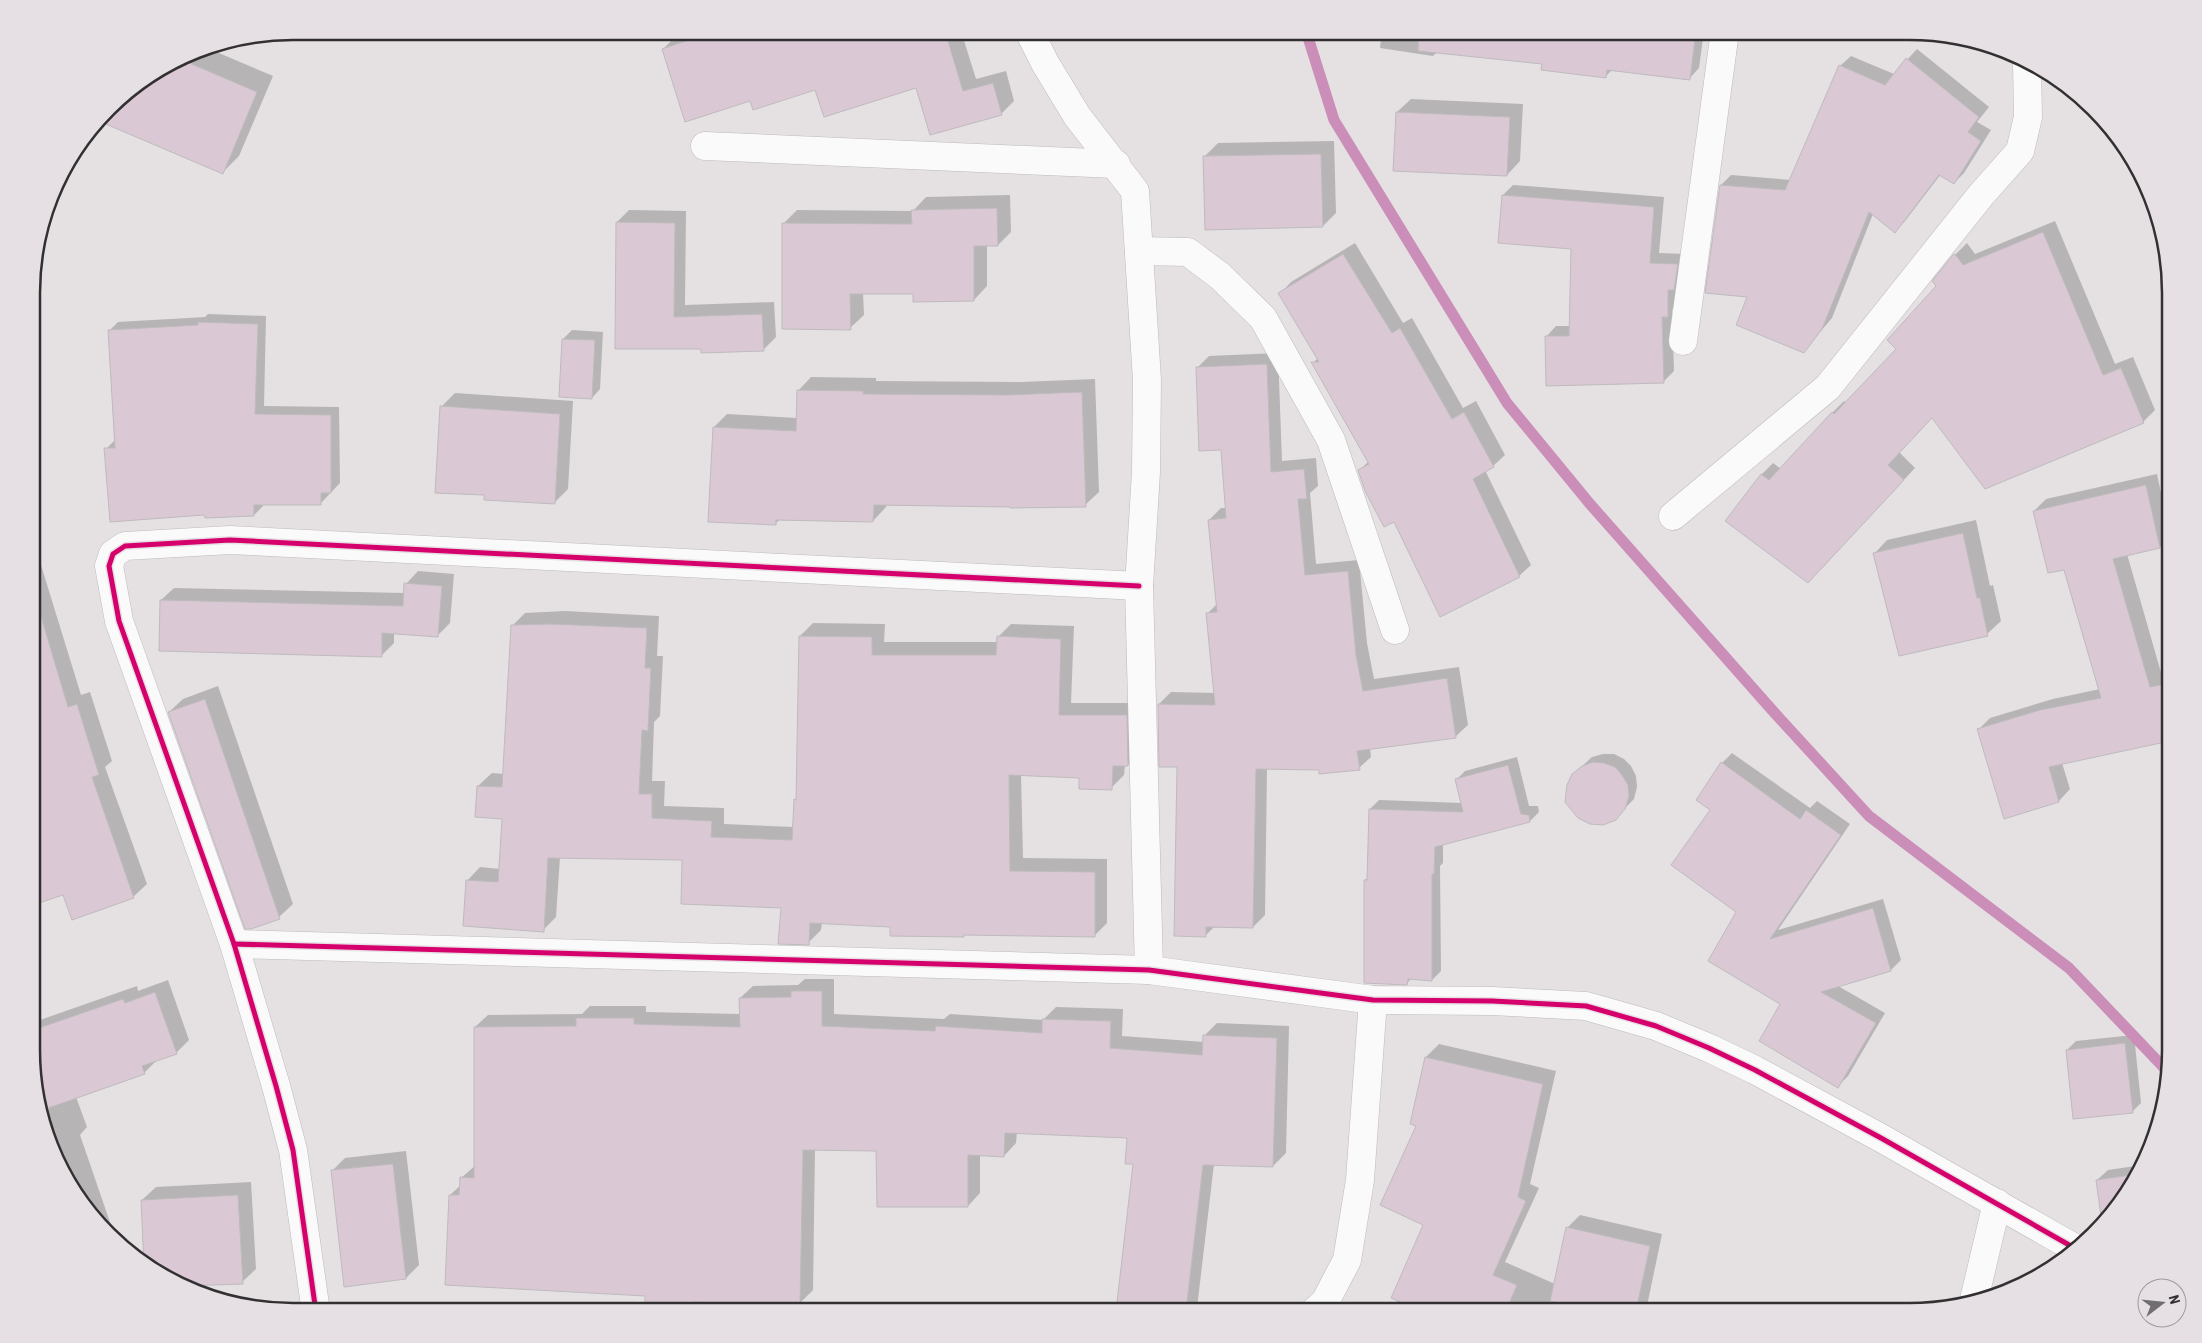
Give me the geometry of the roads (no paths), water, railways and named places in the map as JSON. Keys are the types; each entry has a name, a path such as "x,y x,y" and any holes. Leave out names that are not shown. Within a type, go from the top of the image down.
{"street":[{"path":"1034,40 1045,63 1077,116 1135,191 1147,380 1146,472 1139,586 1150,970"},
{"path":"1683,341 1724,40"},
{"path":"1673,516 1828,387 1981,195 2020,151 2028,117 2028,70"},
{"path":"706,146 1116,164"},
{"path":"1139,251 1188,252 1220,276 1263,318 1330,440 1395,630"},
{"path":"315,1303 293,1150 276,1086 234,944 119,621 109,566 113,554 125,546 230,540 1139,586"},
{"path":"234,944 1150,970 1373,1000 1492,1001 1586,1006 1656,1026 1755,1070 2070,1245"},
{"path":"1325,1303 1347,1260 1360,1180 1373,1000"},
{"path":"1974,1294 1997,1203"}],"waterway":[{"path":"1309,40 1334,120 1507,403 1590,504 1772,710 1869,816 2069,968 2161,1065"}]}
